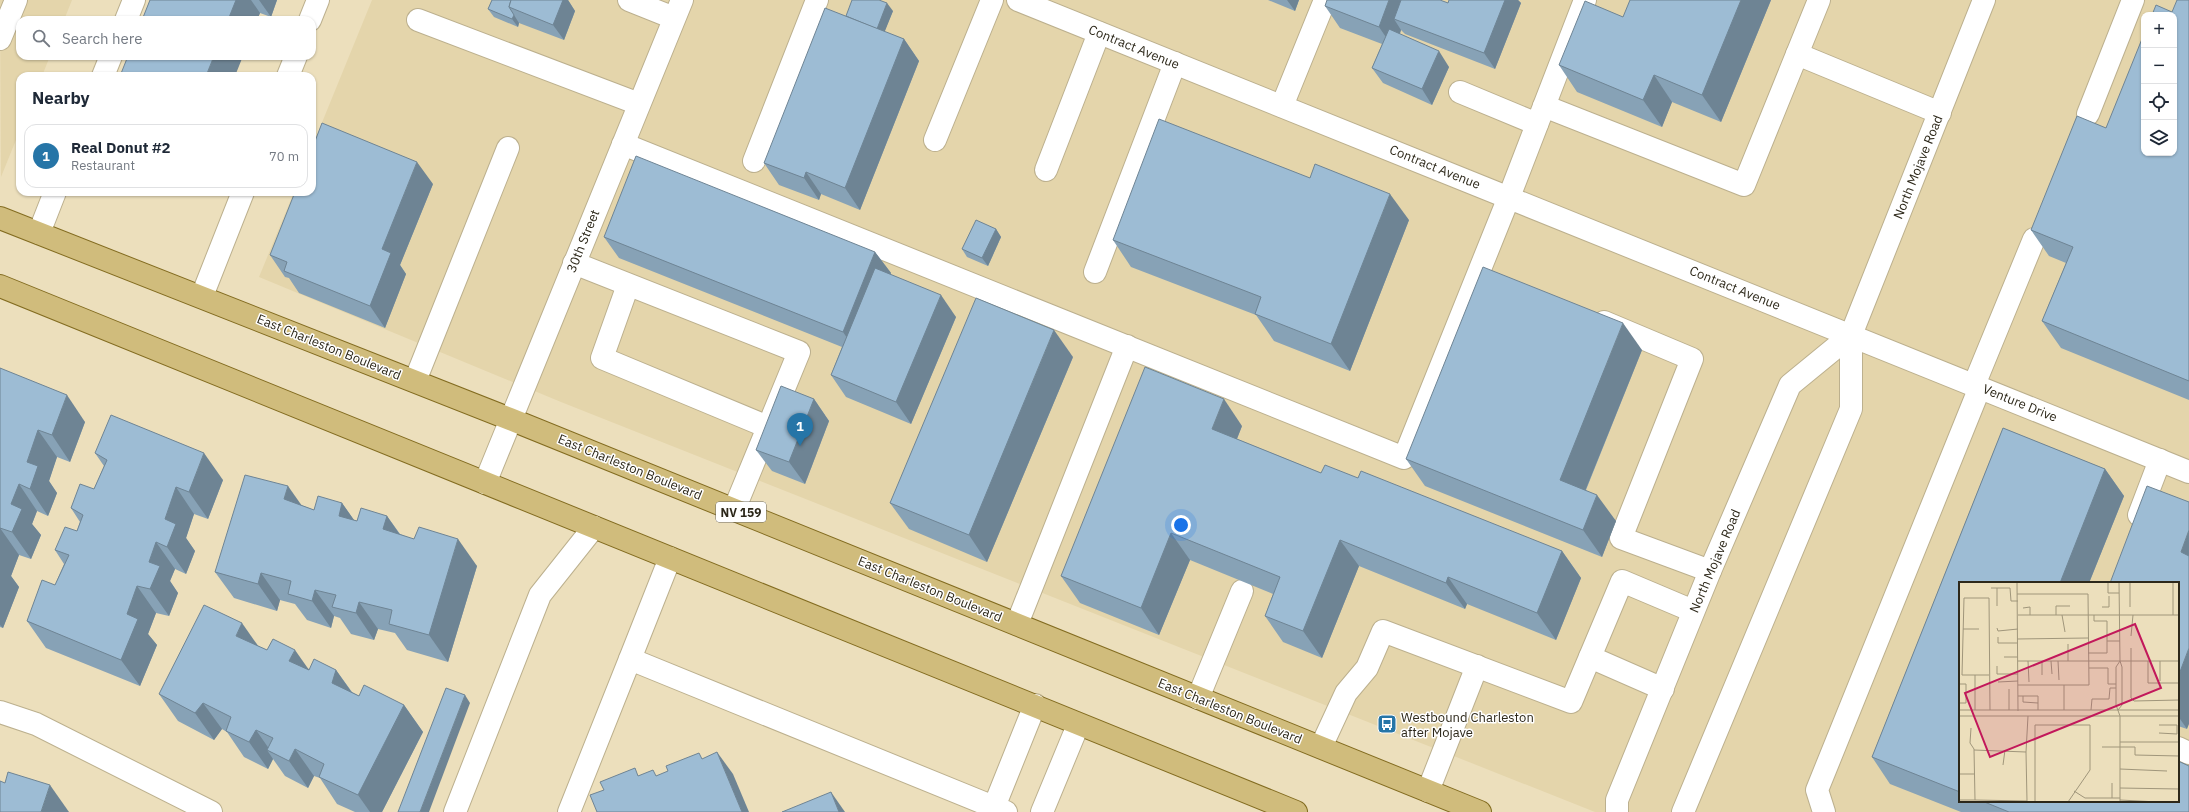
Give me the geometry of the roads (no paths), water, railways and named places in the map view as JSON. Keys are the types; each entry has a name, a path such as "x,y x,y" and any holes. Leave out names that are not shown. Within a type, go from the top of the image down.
{"main road":[{"name":"East Charleston Boulevard","path":"0,218 202,296 510,419 1480,812"},
{"path":"0,286 1034,705 1078,725 1296,812"}],"street":[{"path":"0,39 16,0"},
{"path":"128,16 134,0"},
{"path":"312,16 318,0"},
{"path":"628,0 678,9"},
{"path":"754,161 817,0"},
{"path":"935,140 992,0"},
{"name":"Contract Avenue","path":"1018,0 1851,335"},
{"path":"1282,106 1325,0"},
{"path":"623,144 1404,458 1487,274 1509,197 1585,0"},
{"path":"1460,92 1541,115 1744,185 1818,0"},
{"name":"North Mojave Road","path":"1683,812 1851,409 1851,335 1984,0"},
{"path":"2088,114 2133,0"},
{"name":"30th Street","path":"485,483 678,9"},
{"path":"418,20 639,104"},
{"path":"1046,170 1099,33"},
{"path":"1797,54 1940,112"},
{"path":"105,72 109,60"},
{"path":"290,72 294,60"},
{"path":"1095,272 1175,63"},
{"path":"415,381 508,148"},
{"path":"39,234 53,196"},
{"path":"202,296 241,196"},
{"path":"1824,812 1817,790 2034,239"},
{"path":"574,263 798,352 734,510"},
{"path":"628,284 602,358 768,427"},
{"path":"1582,313 1692,359 1622,538 1710,571"},
{"name":"North Mojave Road","path":"1617,812 1616,800 1663,689 1693,611 1790,385 1851,335"},
{"name":"Venture Drive","path":"1851,335 2189,472"},
{"path":"1017,624 1127,346"},
{"path":"2132,532 2160,460"},
{"path":"455,812 540,595 594,527"},
{"path":"569,812 670,558"},
{"path":"1321,747 1346,693 1367,668 1382,631 1571,702 1622,581 1693,611"},
{"path":"1198,698 1242,591"},
{"path":"1590,657 1663,689"},
{"path":"630,659 1000,810 1034,705"},
{"path":"1428,791 1477,666"},
{"path":"0,712 36,724 197,809"},
{"path":"1042,812 1078,725"},
{"path":"2179,748 2189,752"}],"place":[{"name":"Real Donut #2","path":"800,446"},
{"name":"Westbound Charleston after Mojave","path":"1387,724"}]}
